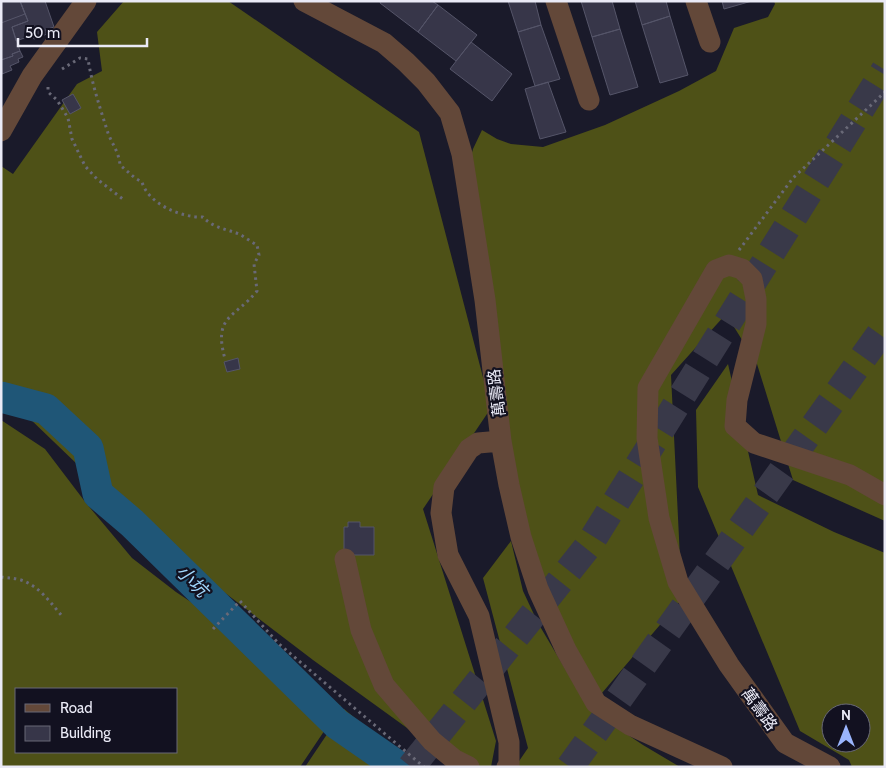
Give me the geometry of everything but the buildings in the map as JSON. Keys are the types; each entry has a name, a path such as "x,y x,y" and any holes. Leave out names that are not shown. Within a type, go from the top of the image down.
{"street":[{"name":"萬壽路","path":"304,1 384,43 426,82 450,113 462,154 470,202 485,300 501,441 509,485 521,537 538,589 566,650 596,703 630,725 722,767"},
{"path":"556,1 589,100"},
{"path":"696,1 710,42"},
{"path":"1,131 32,76 76,7"},
{"name":"萬壽路","path":"729,265 716,270 648,388 647,438 659,518 678,582 729,665 784,743 830,767"},
{"path":"729,265 742,269 752,279 756,298 756,324 737,400 735,426 754,443 850,476 885,495"},
{"path":"501,441 478,443 469,449 444,488 441,513 448,554 480,616 509,742 509,766 507,767"},
{"path":"345,558 361,630 384,685 432,741 455,760 469,767"}],"path":[{"path":"88,58 92,72 92,84 108,133 120,156 120,165 142,182 145,191 155,201 187,216 204,218 215,227 240,235 256,246 259,255 254,264 256,291 250,299 233,312 225,324 221,333 221,344 225,359"},
{"path":"51,79 47,86 48,92 68,118 72,139 85,166 97,179 124,200"},
{"path":"729,265 751,232 793,178 885,92"},
{"path":"1,577 18,579 30,584 62,616"},
{"path":"213,629 240,601 279,644 424,767"}],"shaded area":[{"path":"124,1 228,1 419,132 491,408 423,509 496,741 491,767 461,767 313,660 157,541 1,391 1,166 13,174 77,84 102,71 97,32"},
{"path":"774,1 885,1 885,521 793,480 757,364 726,314 671,375 682,599 602,693 583,665 550,607 520,503 470,160 482,130 497,139 511,144 543,147 605,125 679,91 716,71 734,28 768,17 775,4"},
{"path":"728,364 758,495 834,532 885,553 885,767 852,767 849,760 837,753 871,753 871,703 821,703 821,743 800,731 698,487 696,410"},
{"path":"1,420 45,449 86,503 132,558 176,592 341,706 300,767 1,767"},
{"path":"511,541 523,591 538,623 580,694 607,721 680,767 515,767 528,748 483,578"},
{"path":"344,709 414,767 305,767"}],"waterway":[{"name":"小坑","path":"1,397 46,409 88,448 98,494 132,523 337,724 399,767"}],"tunnel":[{"path":"411,767 589,545 885,70"},
{"path":"570,767 885,327"}]}
